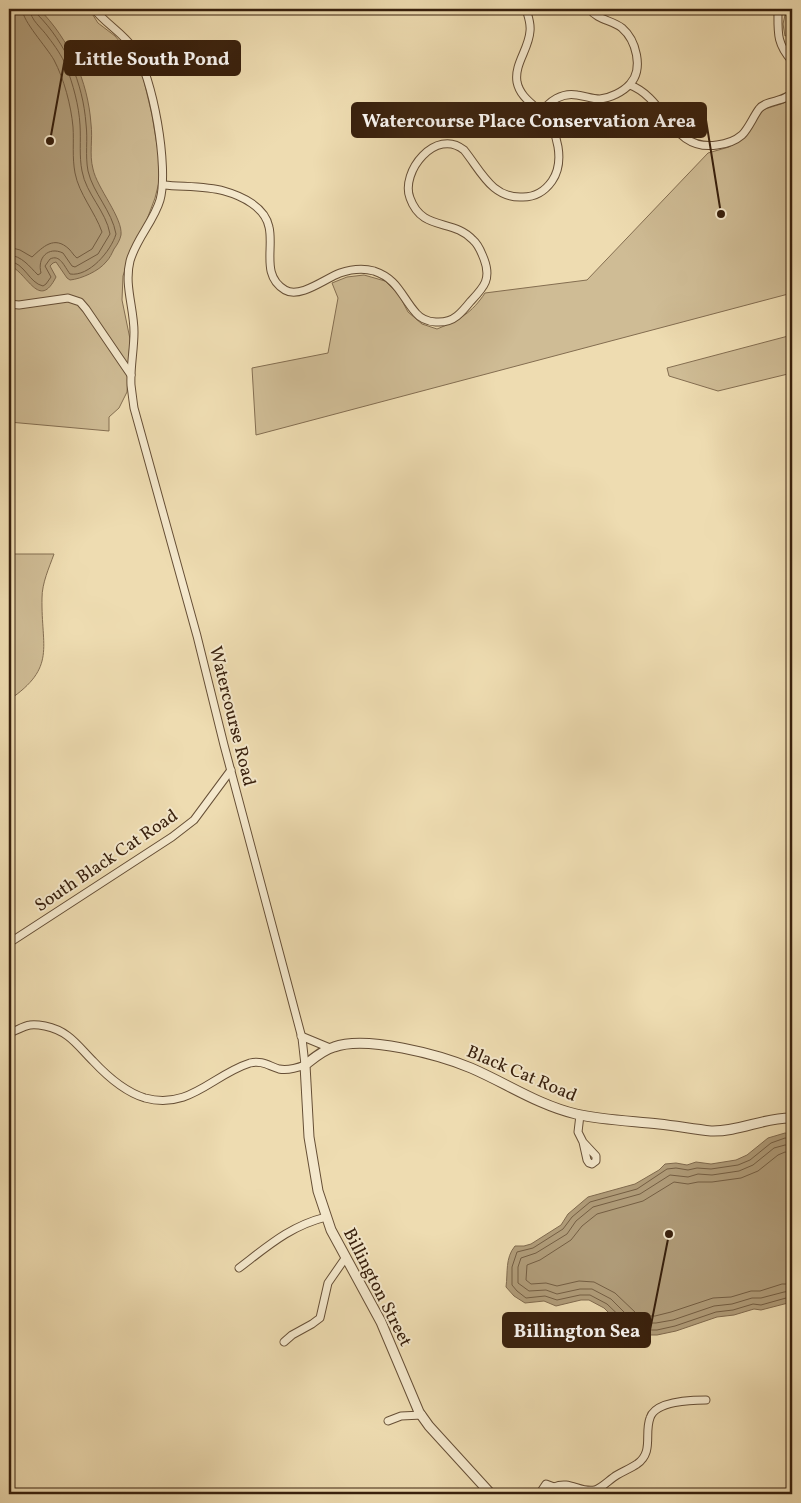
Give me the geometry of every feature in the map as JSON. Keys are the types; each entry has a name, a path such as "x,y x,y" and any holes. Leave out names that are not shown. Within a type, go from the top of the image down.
{"street":[{"path":"94,9 129,42 136,50 143,64 154,102 164,185 223,191 246,200 262,211 269,227 269,267 277,284 286,291 295,293 340,273 354,269 366,269 388,277 398,287 416,314 426,320 438,322 448,321 456,317 484,286 487,278 487,266 479,247 466,233 457,228 432,223 414,207 409,196 408,184 410,176 427,151 438,145 452,143 464,150 495,190 512,197 529,197 538,194 550,183 556,174 559,164 556,139 548,121 524,96 517,82 519,64 529,41 530,24 526,9"},
{"path":"542,113 545,107 558,97 575,94 599,99 609,97 630,85 634,79 637,63 632,41 622,28 593,14 590,9"},
{"path":"778,9 778,39 785,53 792,61"},
{"path":"630,85 636,87 652,100 676,132 699,145 706,146 733,141 742,134 760,107 782,99 792,92"},
{"name":"Watercourse Road","path":"164,185 154,214 133,253 128,275 128,292 134,331 131,375 134,408 197,636 301,1036 305,1065"},
{"path":"9,304 19,305 68,298 80,302 131,375"},
{"name":"South Black Cat Road","path":"9,943 172,837 194,820 231,770"},
{"name":"Black Cat Road","path":"9,1033 31,1024 56,1029 71,1037 93,1061 130,1091 156,1100 166,1101 188,1096 251,1063 264,1063 280,1069 294,1069 305,1065 330,1048 350,1043 370,1043 388,1045 449,1060 540,1101 580,1115 716,1131 777,1119 792,1118"},
{"path":"301,1036 330,1048"},
{"name":"Billington Street","path":"305,1065 309,1137 317,1184 331,1230 381,1322 409,1390 422,1415 444,1444 491,1494"},
{"path":"580,1115 578,1132 583,1142"},
{"path":"239,1268 295,1227 326,1217"},
{"path":"284,1342 320,1318 328,1283 346,1257"},
{"path":"554,1487 561,1484 585,1490 596,1490 643,1458 647,1451 649,1419 652,1413 677,1401 706,1400"},
{"path":"388,1421 401,1416 422,1415"},
{"path":"542,1494 546,1484 554,1487 558,1494"}],"shaded area":[{"path":"9,9 89,9 98,23 115,36 126,49 143,77 152,115 160,163 160,178 143,230 131,250 123,276 122,300 130,339 127,392 119,408 109,417 109,431 9,422"},
{"path":"785,15 792,16 792,33 785,36 783,24"},
{"path":"792,96 792,293 256,435 252,368 328,353 338,298 332,283 347,277 364,275 385,281 399,295 408,312 422,324 437,329 464,315 475,306 485,293 587,280 708,153 729,147 743,138 759,114 765,109 784,103"},
{"path":"792,335 792,373 718,391 669,376 667,368"},
{"path":"9,554 54,554 42,592 44,644 40,666 34,677 24,688 9,700"}],"water":[{"path":"9,9 39,9 68,47 86,92 91,130 91,158 95,177 121,228 119,241 103,265 90,274 70,280 56,262 53,263 50,266 56,277 50,287 44,291 33,287 16,269 9,265"},
{"path":"785,1133 792,1134 792,1302 761,1310 754,1309 734,1315 717,1317 676,1331 657,1335 639,1335 626,1330 604,1308 589,1300 556,1306 544,1301 525,1303 514,1296 506,1287 508,1260 515,1246 531,1244 561,1225 568,1214 588,1197 635,1184 659,1170 665,1164 687,1165 696,1162 711,1164 736,1160 747,1155 768,1138"}],"place":[{"name":"Little South Pond","path":"50,141"},
{"name":"Watercourse Place Conservation Area","path":"721,214"},
{"name":"Billington Sea","path":"669,1234"}]}
